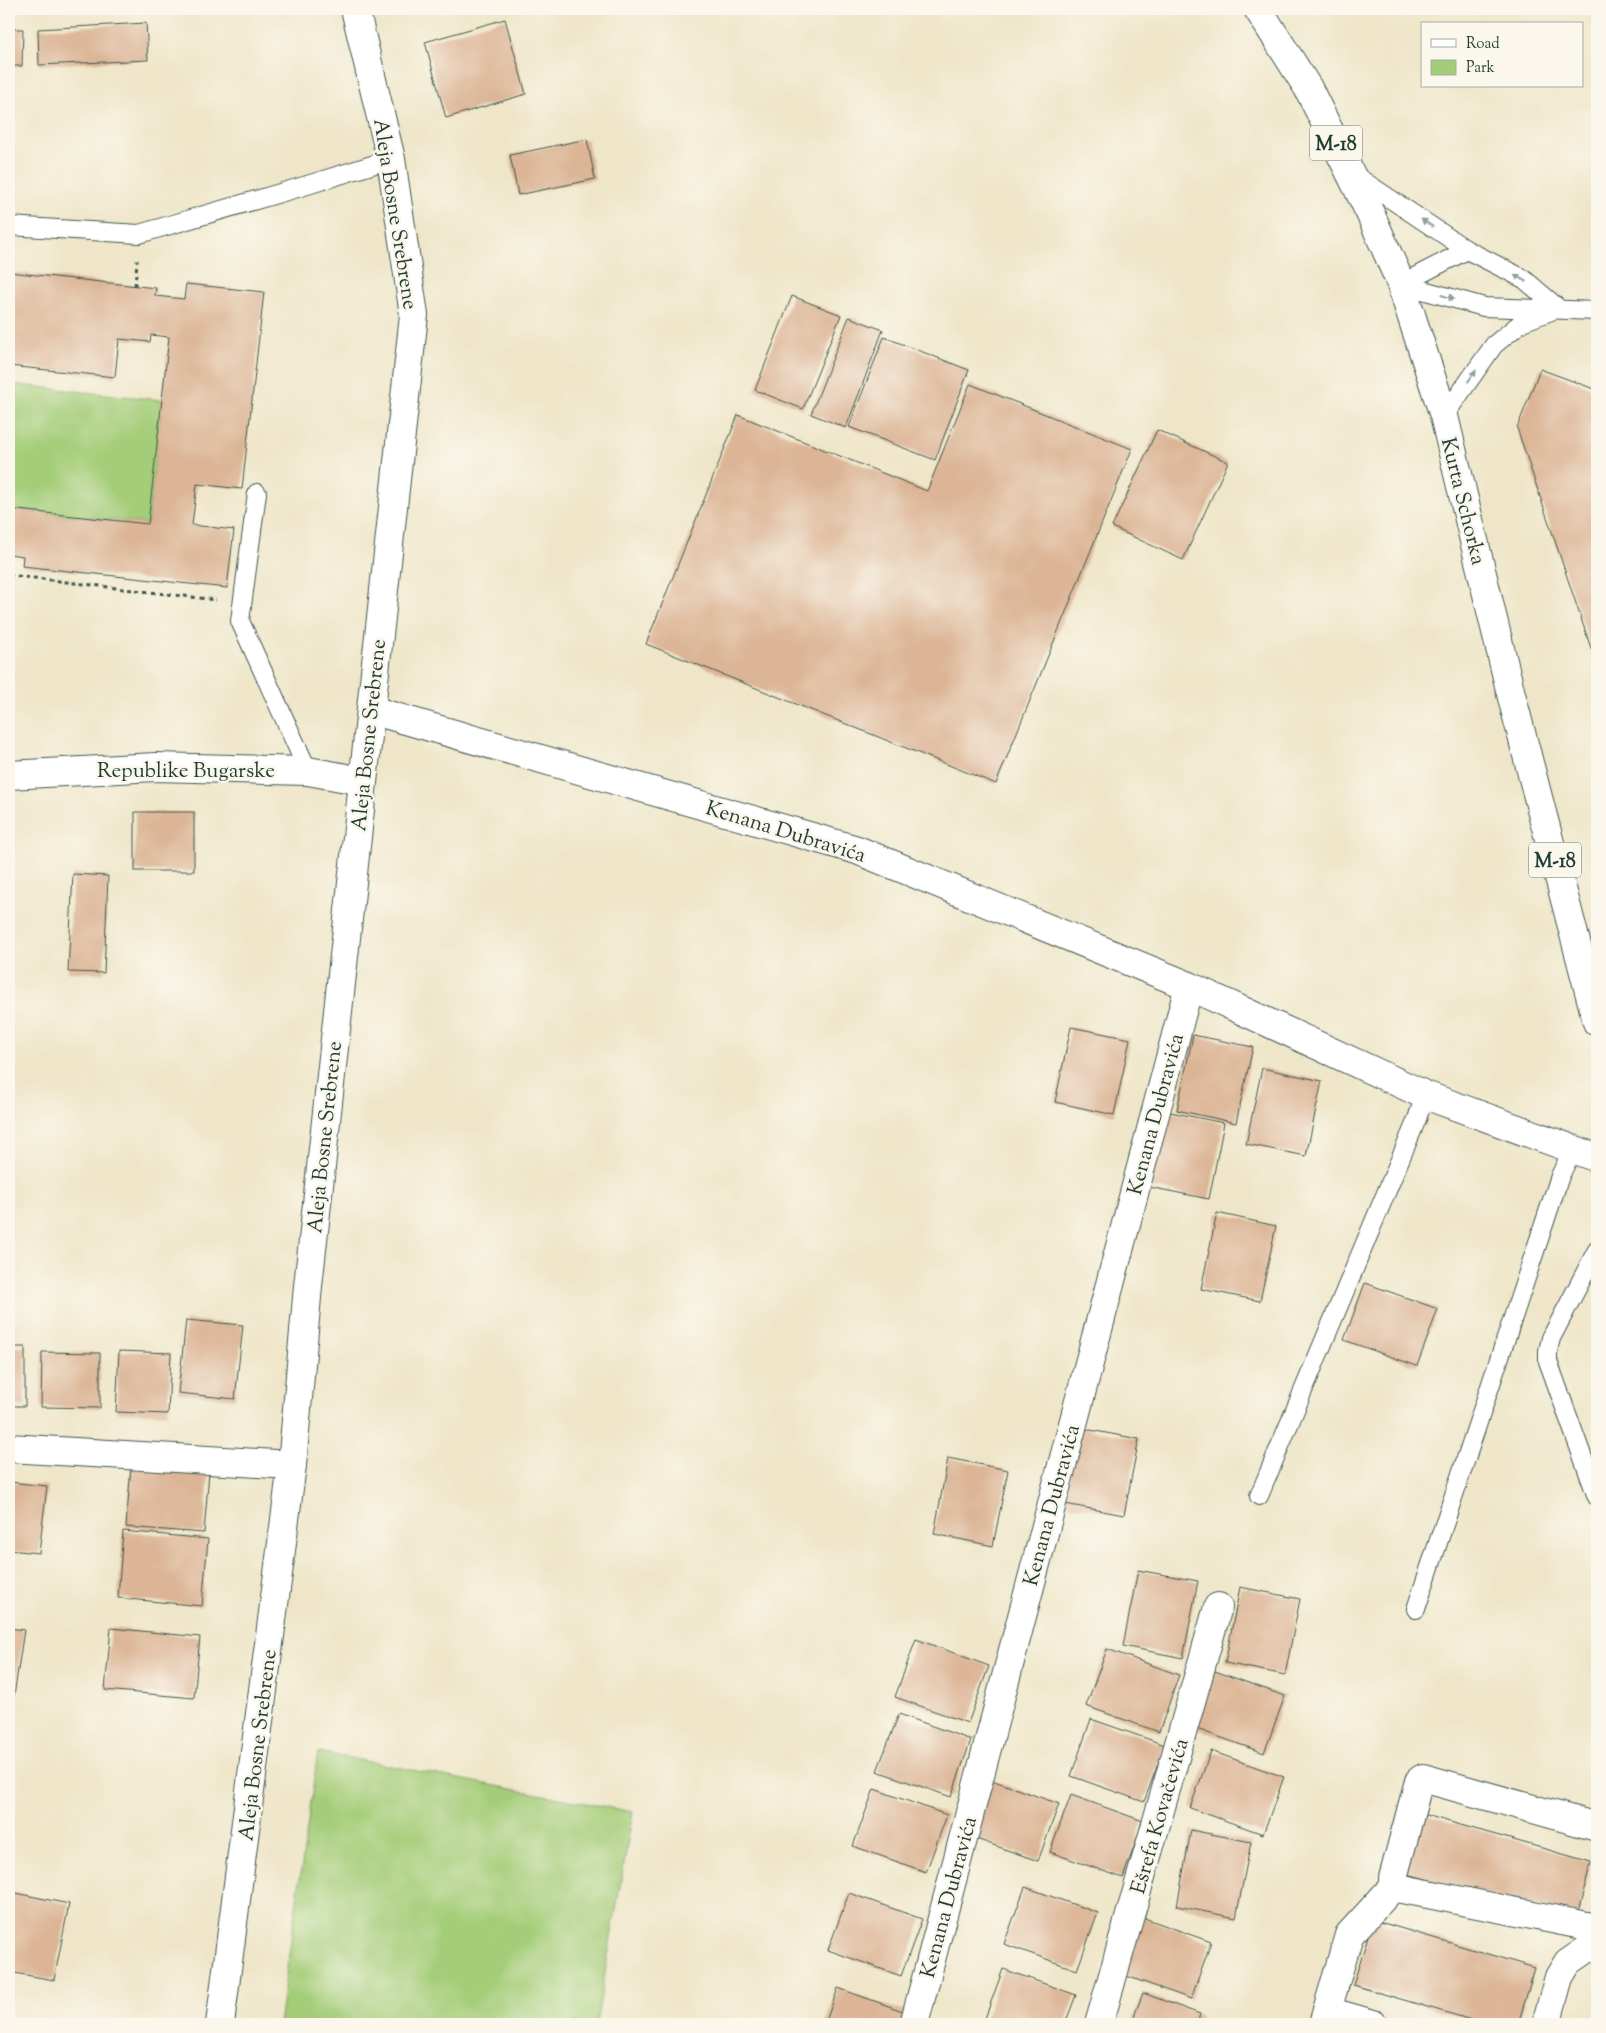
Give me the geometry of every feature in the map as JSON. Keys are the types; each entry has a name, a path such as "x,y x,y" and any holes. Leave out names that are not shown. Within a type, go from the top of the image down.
{"street":[{"name":"Aleja Bosne Srebrene","path":"220,2024 292,1465 309,1276 414,315 391,159 355,9"},
{"name":"Kurta Schorka","path":"1258,9 1308,88 1370,213 1401,284 1444,416 1512,698 1597,1022"},
{"name":"Kenana Dubravića","path":"371,710 857,850 1188,986 1426,1095 1585,1153"},
{"name":"Republike Bugarske","path":"9,775 155,766 308,771 362,781"},
{"name":"Kenana Dubravića","path":"914,2024 1188,986"},
{"path":"9,1448 292,1465"},
{"name":"Ešrefa Kovačevića","path":"1099,2024 1218,1607"},
{"path":"1373,2024 1325,2018 1349,1935 1393,1887 1393,1878 1419,1781 1423,1778 1597,1827"},
{"path":"1393,1887 1597,1928"},
{"path":"1546,2024 1560,1977 1568,1962 1597,1942"}],"lane":[{"path":"9,226 139,234 391,159"},
{"path":"1349,171 1467,250 1524,279 1558,308"},
{"path":"1401,284 1467,250"},
{"path":"1401,284 1484,307 1558,308 1597,311"},
{"path":"1444,416 1494,345 1522,322 1558,308"},
{"path":"257,493 240,621 308,771"},
{"path":"1259,1496 1426,1095"},
{"path":"1416,1609 1560,1176 1585,1153"},
{"path":"1597,1250 1551,1338 1548,1362 1597,1497"}],"path":[{"path":"9,575 241,603"}],"green space":[{"path":"9,384 162,400 148,524 9,509"},
{"path":"318,1752 633,1812 596,2024 279,2024"}],"building":[{"path":"505,19 526,94 446,118 425,42"},
{"path":"146,23 148,60 39,65 38,29"},
{"path":"9,29 23,29 22,66 9,66"},
{"path":"587,139 595,179 518,195 510,155"},
{"path":"9,272 156,288 155,296 184,299 186,284 264,292 242,489 197,484 192,525 234,530 227,588 22,566 23,556 9,554 9,509 148,524 169,337 151,335 150,342 119,339 115,377 9,366"},
{"path":"792,296 841,315 803,409 755,390"},
{"path":"849,317 883,330 846,428 811,414"},
{"path":"884,337 969,370 935,460 849,427"},
{"path":"1540,369 1597,390 1597,666 1517,428"},
{"path":"970,384 1132,449 996,784 646,644 738,415 927,491"},
{"path":"1157,430 1228,462 1183,560 1112,527"},
{"path":"135,812 194,812 194,871 135,871"},
{"path":"73,874 108,876 104,973 68,972"},
{"path":"1071,1027 1130,1039 1114,1115 1055,1102"},
{"path":"1193,1035 1253,1047 1236,1123 1177,1110"},
{"path":"1262,1068 1322,1081 1306,1156 1246,1144"},
{"path":"1165,1111 1224,1123 1209,1199 1149,1187"},
{"path":"1217,1213 1276,1226 1260,1301 1201,1289"},
{"path":"1365,1283 1438,1309 1417,1366 1344,1340"},
{"path":"186,1320 243,1325 235,1399 178,1393"},
{"path":"9,1347 25,1347 25,1406 9,1406"},
{"path":"119,1351 171,1353 168,1414 116,1412"},
{"path":"42,1352 100,1353 100,1408 41,1407"},
{"path":"1079,1428 1139,1439 1124,1515 1065,1504"},
{"path":"948,1458 1008,1470 993,1546 934,1534"},
{"path":"131,1466 209,1472 204,1533 126,1527"},
{"path":"9,1482 47,1486 39,1553 9,1550"},
{"path":"123,1531 208,1539 202,1606 118,1598"},
{"path":"1138,1570 1198,1581 1183,1658 1123,1646"},
{"path":"1240,1587 1300,1599 1285,1675 1225,1663"},
{"path":"9,1628 24,1630 14,1696 9,1696"},
{"path":"111,1628 200,1637 194,1698 105,1690"},
{"path":"916,1639 989,1666 968,1723 895,1697"},
{"path":"1107,1649 1179,1675 1159,1732 1086,1706"},
{"path":"1212,1670 1285,1696 1264,1753 1191,1727"},
{"path":"899,1714 971,1740 951,1797 877,1771"},
{"path":"1091,1719 1165,1745 1144,1802 1071,1776"},
{"path":"1211,1751 1284,1777 1263,1834 1190,1808"},
{"path":"986,1778 1059,1804 1038,1861 965,1835"},
{"path":"874,1789 947,1815 926,1872 853,1846"},
{"path":"1071,1795 1143,1821 1123,1878 1050,1852"},
{"path":"1415,1812 1591,1862 1577,1916 1398,1872"},
{"path":"1191,1830 1251,1842 1236,1918 1177,1906"},
{"path":"1025,1887 1098,1913 1077,1970 1004,1944"},
{"path":"11,1892 69,1904 54,1980 9,1972 9,1905"},
{"path":"849,1893 922,1919 901,1976 828,1950"},
{"path":"1139,1916 1211,1942 1191,1999 1118,1973"},
{"path":"1373,1920 1535,1968 1518,2024 1485,2024 1353,1985"},
{"path":"1003,1969 1076,1995 1065,2024 983,2024"},
{"path":"838,1988 911,2014 908,2024 825,2024"},
{"path":"1143,1993 1200,2014 1197,2024 1131,2024"}]}
